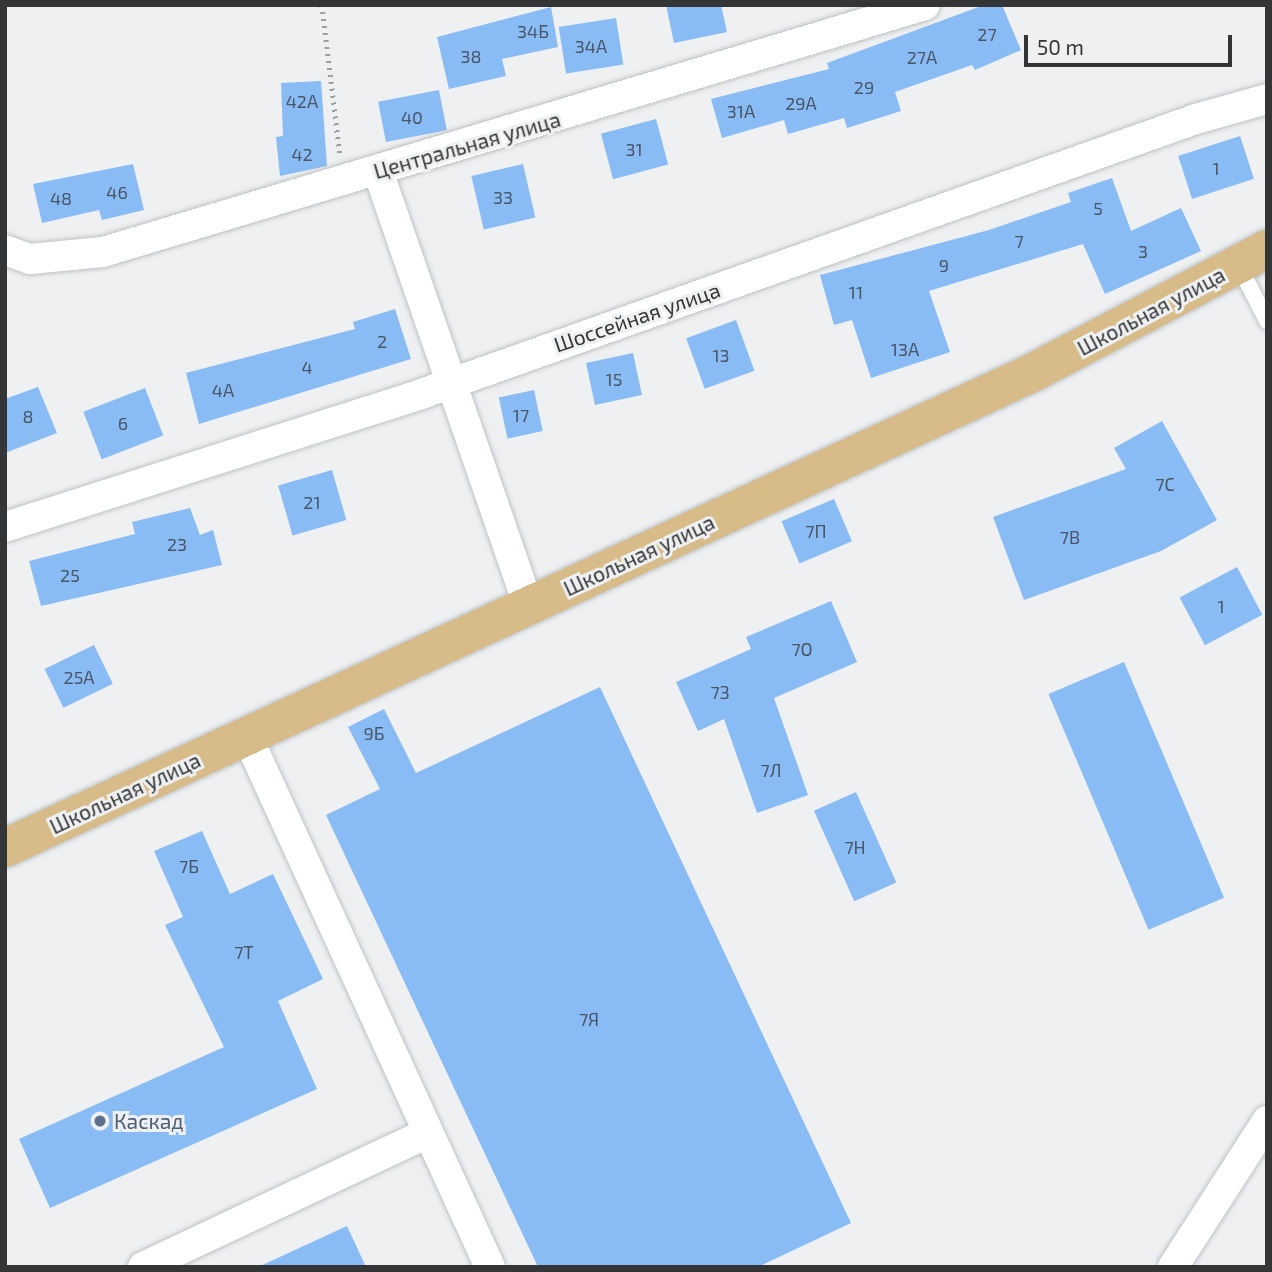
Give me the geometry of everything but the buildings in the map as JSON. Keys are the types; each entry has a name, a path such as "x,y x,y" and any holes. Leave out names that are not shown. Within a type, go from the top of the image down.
{"main road":[{"name":"Школьная улица","path":"5,848 1032,373 1252,257"}],"street":[{"name":"Центральная улица","path":"5,250 30,259 103,252 925,5"},
{"name":"Шоссейная улица","path":"5,527 450,383 1183,124 1267,99"},
{"path":"378,171 529,606"},
{"path":"247,736 490,1267"},
{"path":"1173,1267 1267,1121"},
{"path":"143,1267 428,1133"}],"lane":[{"path":"1252,257 1267,321"}],"path":[{"path":"322,5 344,180"}],"place":[{"name":"Каскад","path":"100,1121"}]}
